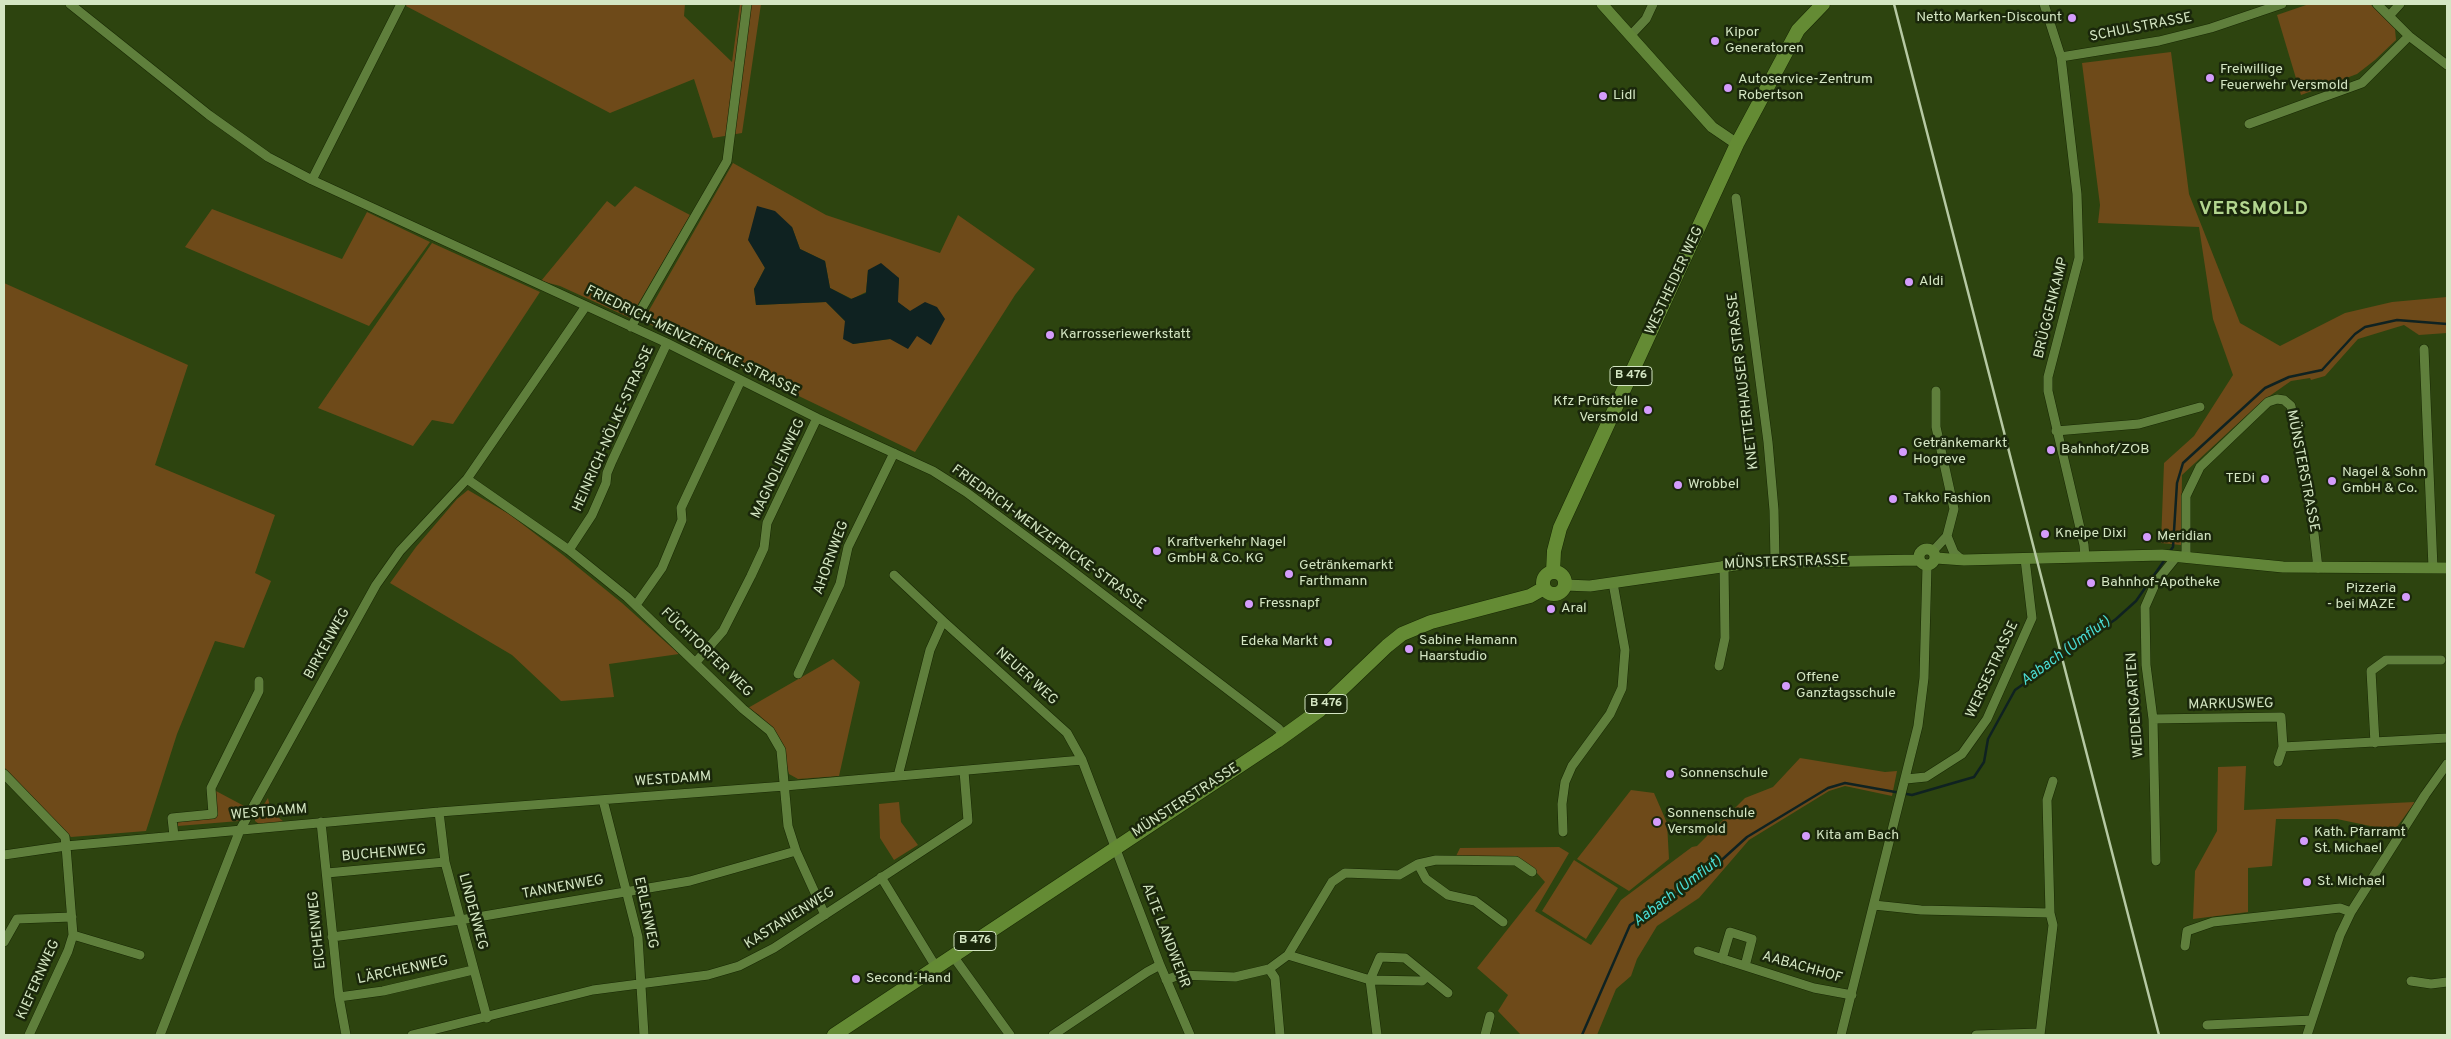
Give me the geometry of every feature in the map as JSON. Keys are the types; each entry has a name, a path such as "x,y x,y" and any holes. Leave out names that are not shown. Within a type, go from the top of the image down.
{"main road":[{"name":"WESTHEIDER WEG","path":"1553,572 1554,551 1560,528 1737,144 1798,30 1823,4"},
{"path":"1553,572 1562,576 1565,585 1556,594 1549,593 1544,588 1544,578 1553,572"},
{"name":"MÜNSTERSTRASSE","path":"834,1035 1285,736 1320,710 1402,634 1431,622 1530,596 1544,588"}],"street":[{"name":"FRIEDRICH-MENZEFRICKE-STRASSE","path":"70,4 238,138 268,157 312,180 667,343 817,418 933,471 966,492 1261,715 1285,736"},
{"path":"312,180 401,4"},
{"path":"631,327 727,161 747,4"},
{"path":"1602,4 1712,127 1737,144"},
{"path":"1630,36 1646,19 1654,4"},
{"name":"BRÜGGENKAMP","path":"2044,4 2061,57 2077,194 2079,258 2048,377 2048,391 2084,545 2085,557"},
{"name":"SCHULSTRASSE","path":"2061,57 2159,41 2211,28 2282,4"},
{"path":"2377,4 2409,36 2447,64"},
{"path":"2389,16 2400,4"},
{"path":"2249,124 2362,83 2409,36"},
{"name":"KNETTERHAUSER STRASSE","path":"1736,198 1768,442 1774,510 1775,562"},
{"name":"BIRKENWEG","path":"160,1035 240,830 376,585 400,552 466,479 586,306"},
{"name":"HEINRICH-NÖLKE-STRASSE","path":"569,550 592,515 606,483 607,473 667,343"},
{"path":"2424,349 2433,568"},
{"path":"636,605 662,568 682,520 681,508 741,380"},
{"path":"1935,555 1947,536 1954,504 1941,458 1936,427 1936,391"},
{"name":"MÜNSTERSTRASSE","path":"2181,556 2186,496 2200,467 2268,402 2277,399 2284,400 2291,406 2312,516 2318,568"},
{"path":"2056,431 2139,424 2200,407"},
{"name":"MAGNOLIENWEG","path":"696,662 723,631 751,576 764,548 767,523 817,418"},
{"name":"AHORNWEG","path":"798,674 840,584 848,547 894,453"},
{"name":"FÜCHTORFER WEG","path":"466,479 569,550 636,605 743,709 770,731 781,750 788,826 796,850 825,915"},
{"path":"1947,536 1954,553 1964,560"},
{"path":"1842,1035 1918,726 1924,678 1923,563 1919,554 1923,550 1935,555 1964,560 2162,554 2277,566 2318,568 2447,568"},
{"name":"WEIDENGARTEN","path":"2156,861 2153,720 2146,665 2145,607 2156,582 2181,556"},
{"name":"WERSESTRASSE","path":"1905,780 1926,777 1962,754 1987,719 2032,618 2025,559"},
{"name":"MÜNSTERSTRASSE","path":"1565,585 1590,586 1724,565 1775,562 1923,563"},
{"path":"1719,666 1725,638 1724,565"},
{"name":"NEUER WEG","path":"894,575 1067,733 1082,760"},
{"path":"1563,832 1562,804 1565,782 1572,766 1610,714 1622,688 1625,650 1613,583"},
{"path":"898,776 930,650 943,621"},
{"path":"2375,743 2371,671 2386,660 2441,660"},
{"name":"WESTDAMM","path":"174,836 172,818 213,814 212,788 259,691 259,681"},
{"name":"MARKUSWEG","path":"2153,720 2281,717 2283,747 2278,762"},
{"path":"2283,747 2447,738"},
{"path":"1082,760 1116,847"},
{"name":"WESTDAMM","path":"7,854 66,846 321,822 785,786 1082,760"},
{"path":"2307,1035 2340,935 2351,912 2425,795 2447,764"},
{"name":"KASTANIENWEG","path":"412,1035 594,990 642,982 708,975 739,966 774,948 968,821 964,771"},
{"path":"4,774 65,838 66,846"},
{"path":"1976,1035 2040,1034 2053,924 2050,912 2047,800 2053,781"},
{"name":"ERLENWEG","path":"603,800 628,891 638,937 644,1035"},
{"name":"LINDENWEG","path":"439,812 444,862 487,1018"},
{"name":"EICHENWEG","path":"321,822 332,938 346,1035"},
{"name":"KIEFERNWEG","path":"29,1035 68,951 73,935 66,846"},
{"name":"ALTE LANDWEHR","path":"1116,847 1160,966 1190,1035"},
{"name":"TANNENWEG","path":"332,938 460,920 690,881 796,850"},
{"path":"1166,980 1179,975 1235,977 1269,969 1288,955 1332,882 1345,874 1399,875 1418,864 1436,860 1516,861 1532,872"},
{"name":"BUCHENWEG","path":"327,873 444,862"},
{"path":"1418,864 1426,879 1448,894 1475,901 1503,922"},
{"path":"881,877 936,967"},
{"path":"1874,905 1921,910 2050,912"},
{"path":"2185,946 2187,931 2213,922 2340,908 2351,912"},
{"name":"KIEFERNWEG","path":"4,942 17,919 72,917"},
{"name":"AABACHHOF","path":"1722,959 1730,932 1752,939 1745,966"},
{"name":"KIEFERNWEG","path":"73,935 140,955"},
{"name":"AABACHHOF","path":"1698,951 1814,988 1852,995"},
{"path":"1288,955 1370,980 1422,981 1427,976"},
{"path":"953,956 1010,1035"},
{"path":"1377,1035 1370,980 1380,957 1405,958 1448,993"},
{"path":"1053,1035 1147,972 1160,966"},
{"path":"1269,969 1275,978 1280,1035"},
{"name":"LÄRCHENWEG","path":"339,997 383,991 473,970"},
{"path":"2411,981 2431,984 2447,982"},
{"path":"1485,1035 1490,1016"},
{"path":"2207,1024 2312,1020"}],"shaded area":[{"path":"407,4 685,4 684,16 732,62 740,4 761,4 742,133 713,138 694,79 610,113 406,6"},
{"path":"2309,4 2370,4 2395,29 2396,40 2357,74 2301,95 2277,15"},
{"path":"2171,52 2189,194 2240,323 2280,346 2345,313 2392,302 2447,297 2447,333 2419,335 2404,325 2358,339 2325,376 2311,380 2310,378 2291,381 2261,402 2182,475 2181,545 2161,543 2164,463 2194,436 2233,375 2213,319 2199,227 2098,223 2100,205 2082,63"},
{"path":"733,163 826,215 940,253 958,215 1035,269 1015,295 915,452 643,321","holes":["792,227 800,249 825,261 830,288 852,299 866,292 868,270 899,278 897,302 910,311 890,339 853,344 845,321 826,302 756,305 754,289 765,268 758,255"]},
{"path":"635,186 690,215 630,318 560,286 541,281 607,201 615,207"},
{"path":"212,209 342,259 367,212 430,242 369,326 185,247"},
{"path":"432,243 540,292 453,424 432,420 413,446 318,408"},
{"path":"4,283 188,365 155,465 275,515 255,573 271,581 244,648 215,641 177,734 146,831 71,837 4,767"},
{"path":"468,490 509,514 563,555 622,603 679,654 609,664 614,697 561,701 512,655 390,583 416,547 457,499"},
{"path":"833,659 860,682 839,776 798,779 789,774 781,741 759,715 748,708"},
{"path":"1800,758 1885,772 1897,771 1892,796 1845,786 1829,791 1749,840 1699,898 1657,926 1637,959 1631,976 1616,989 1597,1035 1521,1035 1498,1011 1508,995 1477,968 1545,882 1536,872 1517,859 1455,858 1460,848 1559,847 1569,853 1535,911 1591,945 1621,900 1692,847 1697,846 1745,798 1773,787"},
{"path":"2246,766 2244,810 2415,802 2394,831 2337,819 2276,819 2272,866 2248,868 2248,912 2193,919 2195,871 2217,831 2218,767"},
{"path":"1631,790 1654,793 1667,823 1669,859 1629,891 1577,859"},
{"path":"216,791 246,807 239,821 178,826 178,821 216,818"},
{"path":"268,798 271,811 284,822 259,824 255,821"},
{"path":"899,802 901,822 918,845 894,860 880,838 879,804"},
{"path":"1574,860 1618,888 1586,939 1542,911"}],"water":[{"path":"757,206 775,211 792,227 800,249 825,261 830,288 851,299 866,293 868,270 881,263 899,278 898,302 910,311 925,302 937,307 945,319 931,345 917,336 908,349 890,339 853,344 843,339 845,321 826,302 756,305 754,289 765,268 748,240"}],"waterway":[{"name":"Aabach (Umflut)","path":"2170,551 2173,547 2177,483 2183,463 2265,388 2289,377 2322,370 2355,334 2365,327 2397,320 2447,324"},
{"name":"Aabach (Umflut)","path":"1582,1035 1630,925 1704,876 1747,837 1828,788 1845,783 1912,795 1974,777 1984,762 1988,739 2015,690 2116,619 2136,601 2166,558"}],"railway":[{"path":"1894,4 2159,1035"}],"place":[{"name":"Netto Marken-Discount","path":"2072,18"},
{"name":"Kipor Generatoren","path":"1715,41"},
{"name":"Freiwillige Feuerwehr Versmold","path":"2210,78"},
{"name":"Autoservice-Zentrum Robertson","path":"1728,88"},
{"name":"Lidl","path":"1603,96"},
{"name":"Aldi","path":"1909,282"},
{"name":"Karrosseriewerkstatt","path":"1050,335"},
{"name":"Kfz Prüfstelle Versmold","path":"1648,410"},
{"name":"Bahnhof/ZOB","path":"2051,450"},
{"name":"Getränkemarkt Hogreve","path":"1903,452"},
{"name":"TEDi","path":"2265,479"},
{"name":"Nagel & Sohn GmbH & Co.","path":"2332,481"},
{"name":"Wrobbel","path":"1678,485"},
{"name":"Takko Fashion","path":"1893,499"},
{"name":"Kneipe Dixi","path":"2045,534"},
{"name":"Meridian","path":"2147,537"},
{"name":"Kraftverkehr Nagel GmbH & Co. KG","path":"1157,551"},
{"name":"Getränkemarkt Farthmann","path":"1289,574"},
{"name":"Bahnhof-Apotheke","path":"2091,583"},
{"name":"Pizzeria - bei MAZE","path":"2406,597"},
{"name":"Fressnapf","path":"1249,604"},
{"name":"Aral","path":"1551,609"},
{"name":"Edeka Markt","path":"1328,642"},
{"name":"Sabine Hamann Haarstudio","path":"1409,649"},
{"name":"Offene Ganztagsschule","path":"1786,686"},
{"name":"Sonnenschule","path":"1670,774"},
{"name":"Sonnenschule Versmold","path":"1657,822"},
{"name":"Kita am Bach","path":"1806,836"},
{"name":"Kath. Pfarramt St. Michael","path":"2304,841"},
{"name":"St. Michael","path":"2307,882"},
{"name":"Second-Hand","path":"856,979"}],"district":[{"name":"VERSMOLD","path":"2254,210"}]}
